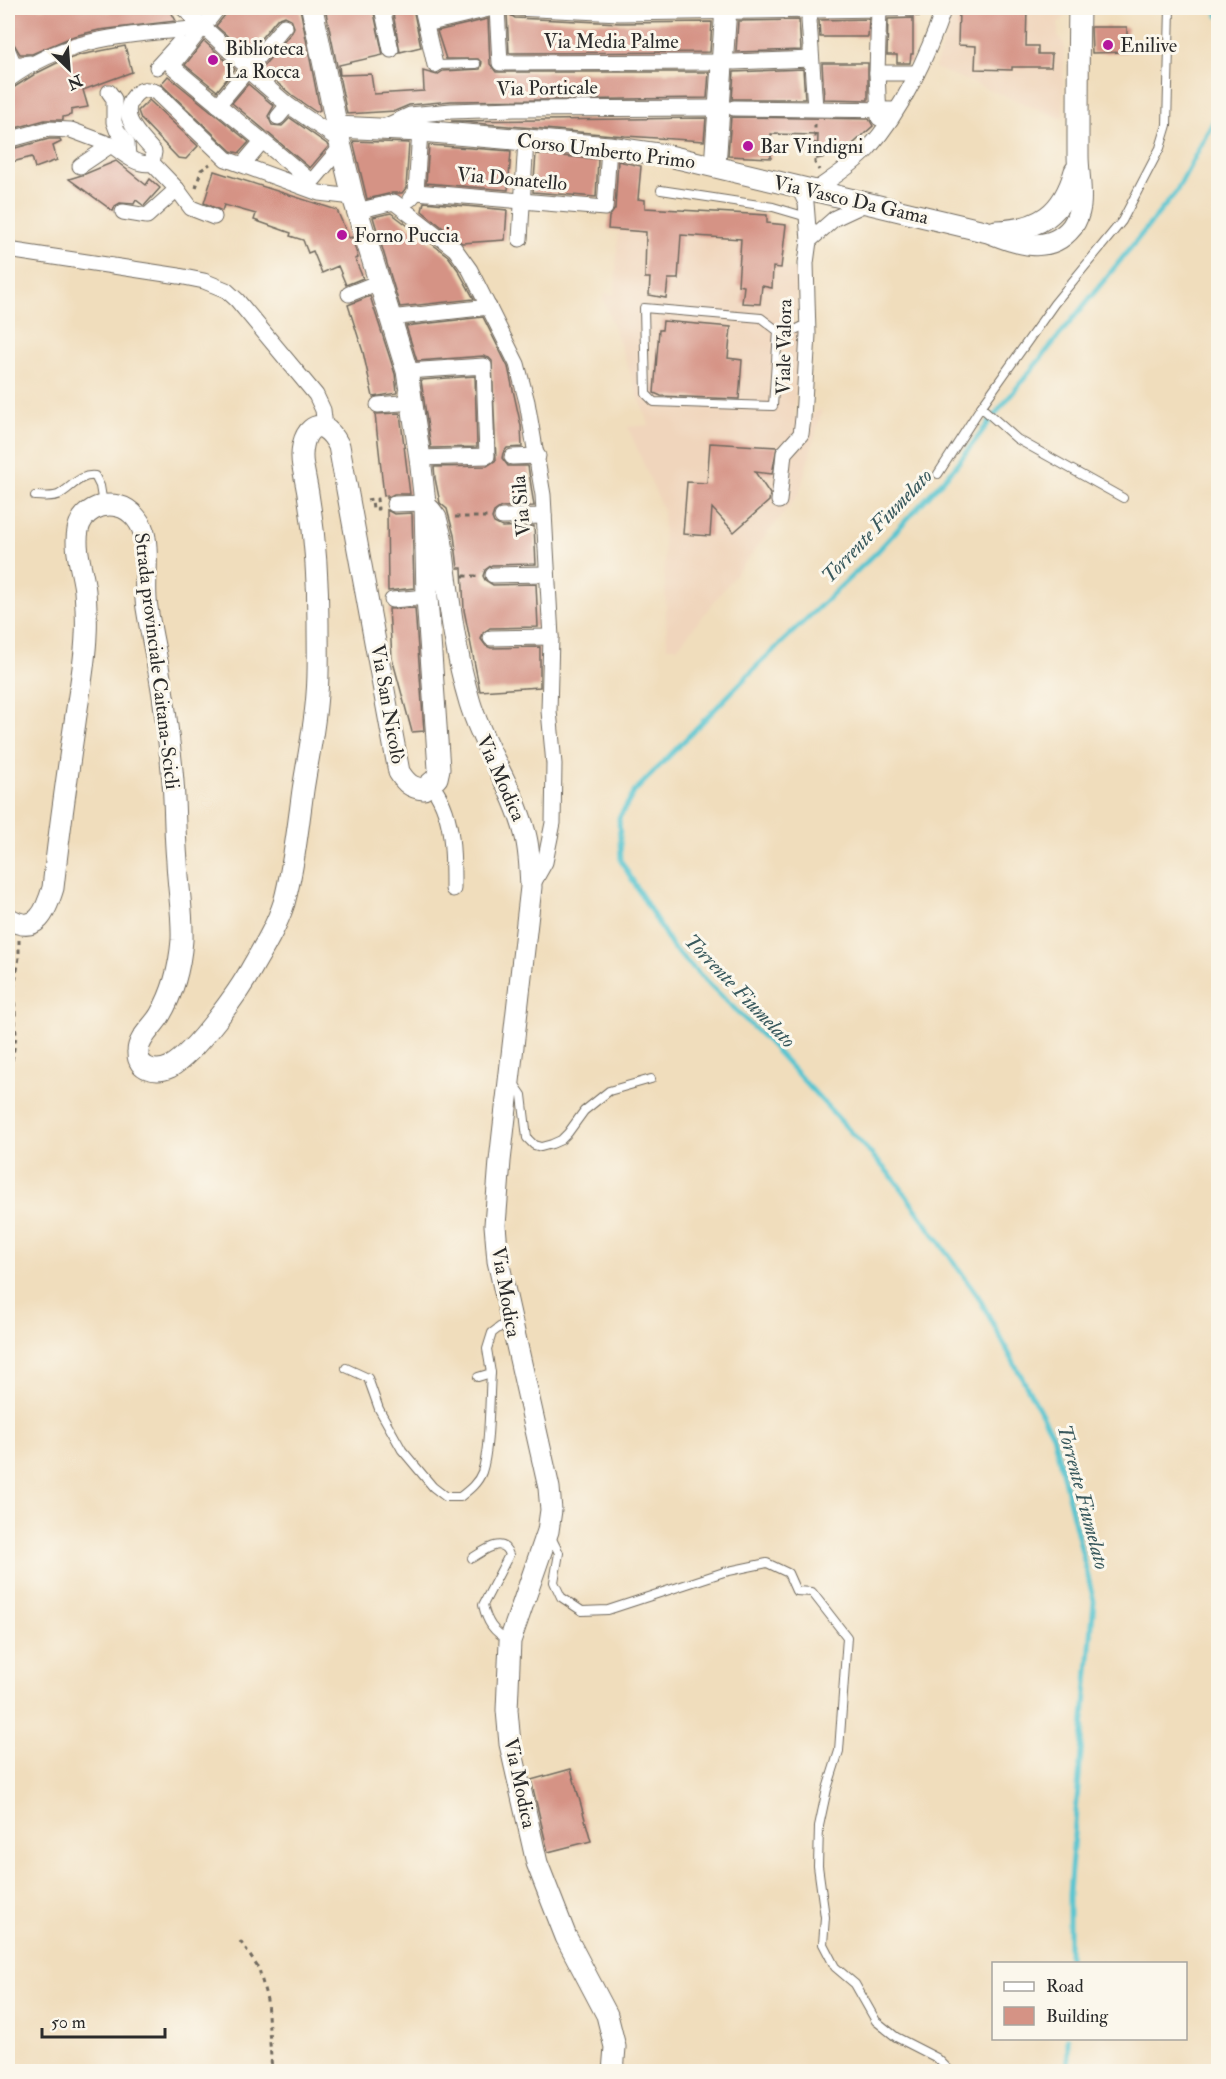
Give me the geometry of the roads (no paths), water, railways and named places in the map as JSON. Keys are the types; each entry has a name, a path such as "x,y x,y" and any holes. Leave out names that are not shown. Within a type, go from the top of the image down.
{"main road":[{"name":"Via San Nicolò","path":"312,8 355,204 407,371 430,510 428,597 440,769 437,778 424,789 415,788 406,783 399,772 341,453 336,438 325,427"},
{"name":"Via Vasco Da Gama","path":"716,166 813,187 865,204 988,232 1027,229 1056,209 1065,197 1078,162 1079,8"},
{"name":"Corso Umberto Primo","path":"339,138 378,130 420,131 609,147 665,155 716,166 727,108 726,10"},
{"name":"Strada provinciale Caitana-Scicli","path":"103,505 125,508 142,527 145,538 146,606 164,703 174,795 182,939 178,964 166,1003 157,1020 141,1040 137,1053 142,1064 149,1070 161,1071 174,1065 217,1018 248,975 274,928 284,902 317,698 319,667 316,545 311,502 302,459 302,445 304,436 311,429 319,426 325,427"},
{"path":"14,921 39,919 47,910 52,888 87,636 85,590 78,529 83,518 92,510 103,505"},
{"name":"Via Modica","path":"430,510 441,537 464,681 480,732 517,808 526,835 531,888 509,1075 495,1226 498,1262 549,1488 551,1510 548,1531 510,1641 507,1710 510,1744 537,1863 566,1937 607,2015 615,2047 613,2072"}],"street":[{"path":"183,8 196,28 247,67 247,70 283,111 339,138 314,179 309,180 261,138 165,67 196,28 218,8"},
{"path":"382,8 391,50"},
{"path":"422,8 435,65"},
{"path":"426,24 495,8"},
{"name":"Via Media Palme","path":"495,8 500,63 728,62 811,59"},
{"path":"515,8 620,13 944,8 917,73 880,133 867,150 813,187"},
{"path":"879,8 877,73 880,133"},
{"path":"813,9 809,20 815,108"},
{"path":"218,105 284,26"},
{"path":"8,80 53,53 77,44 106,38 196,28"},
{"path":"8,51 14,65 36,62"},
{"path":"877,73 917,73"},
{"path":"152,163 154,152 131,123 127,113 133,97 141,90 147,89 156,92 226,159 355,204 394,202 403,209 416,192 420,131"},
{"path":"109,92 114,99 114,122 127,143 128,156"},
{"name":"Via Porticale","path":"378,130 410,115 514,108 895,110"},
{"path":"8,140 48,129 71,130 111,145 139,164 152,163"},
{"path":"520,239 526,141"},
{"path":"80,166 111,145"},
{"path":"243,165 259,145"},
{"name":"Via Donatello","path":"416,192 605,208 609,147"},
{"path":"152,163 177,189 191,208 214,218"},
{"name":"Viale Valora","path":"780,501 784,453 801,434 808,334 806,203 813,187"},
{"path":"123,212 147,216 177,189"},
{"path":"808,241 835,218 865,204"},
{"name":"Via Sila","path":"403,209 455,249 470,270 517,364 538,456 548,574 551,636 549,711 554,764 553,823 545,861 531,888"},
{"path":"8,250 178,276 204,281 226,290 251,314 316,395 323,410 325,427"},
{"path":"349,294 379,282"},
{"path":"390,318 489,307"},
{"path":"407,371 484,366 487,456 420,458"},
{"path":"378,405 412,402"},
{"path":"512,457 538,456"},
{"path":"394,504 430,510"},
{"path":"502,517 544,516"},
{"path":"493,575 548,574"},
{"path":"392,600 428,597"},
{"path":"491,638 551,636"},
{"path":"431,785 438,794 451,832 453,889"}],"lane":[{"path":"938,474 1054,304 1122,221 1160,148 1167,125 1170,8"},
{"path":"435,65 476,64"},
{"path":"661,190 773,207 807,218"},
{"path":"778,331 773,406 654,402 646,394 645,308 761,318 778,331 797,329 807,324"},
{"path":"981,408 1017,439 1123,498"},
{"path":"34,496 58,496 75,482 89,475 95,476 100,486 103,505"},
{"path":"509,1075 522,1095 527,1138 534,1145 542,1147 561,1140 584,1111 597,1099 609,1092 651,1079"},
{"path":"346,1368 368,1378 379,1409 402,1450 433,1487 446,1497 460,1497 473,1487 482,1473 491,1373 487,1349 492,1333 510,1319"},
{"path":"478,1377 491,1373"},
{"path":"548,1531 559,1553 554,1582 561,1597 582,1611 608,1610 724,1572 767,1563 788,1573 796,1591 812,1592 822,1603 847,1638 839,1751 826,1789 819,1826 818,1866 825,1917 823,1944 835,1967 855,1984 876,2021 896,2037 937,2058 951,2072"},
{"path":"472,1558 496,1544 507,1548 509,1555 483,1605 491,1627 497,1634 510,1641"}],"waterway":[{"name":"Torrente Fiumelato","path":"1217,8 1218,16"},
{"name":"Torrente Fiumelato","path":"1069,1962 1069,1893 1094,1601 1053,1435 978,1296 895,1180 769,1043 673,948 621,861 619,818 635,791 759,664 876,553 955,467 1176,192 1218,113"},
{"name":"Torrente Fiumelato","path":"1068,2040 1068,2072"}],"place":[{"name":"Enilive","path":"1108,45"},
{"name":"Biblioteca La Rocca","path":"213,60"},
{"name":"Bar Vindigni","path":"748,146"},
{"name":"Forno Puccia","path":"342,235"}]}
